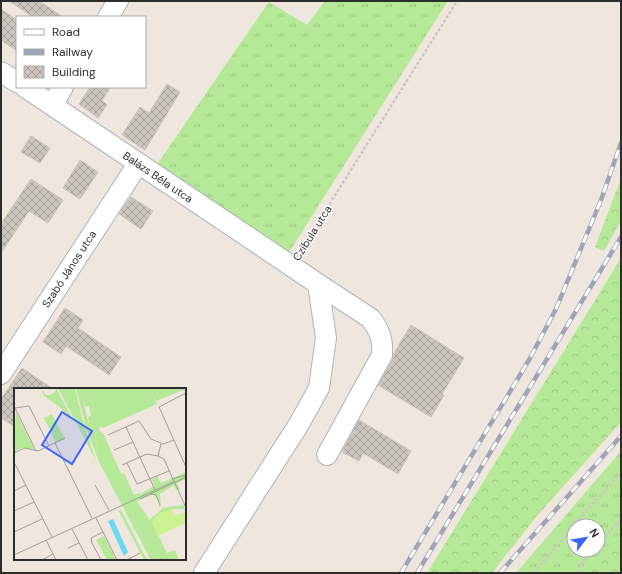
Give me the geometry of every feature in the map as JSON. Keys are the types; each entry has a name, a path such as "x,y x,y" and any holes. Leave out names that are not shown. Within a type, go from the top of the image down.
{"street":[{"path":"109,16 118,1"},
{"path":"1,72 16,81"},
{"name":"Balázs Béla utca","path":"27,88 53,104 138,164 292,265"},
{"path":"53,104 62,88"},
{"name":"Szabó János utca","path":"1,374 138,164"},
{"name":"Czibula utca","path":"292,265 370,318 377,325 382,344 382,355 327,456"},
{"path":"204,573 300,424 319,388 326,338 318,284"}],"path":[{"name":"Czibula utca","path":"292,265 457,1"},
{"path":"534,573 585,512 621,473"},
{"path":"606,535 621,519"},
{"path":"578,573 587,558"}],"green space":[{"path":"325,1 448,1 281,265 147,179 269,2 307,25"},
{"path":"621,178 621,221 604,251 595,247"},
{"path":"621,258 621,422 536,517 492,573 427,573"},
{"path":"621,451 621,534 606,547 606,518 566,518 566,558 594,558 577,573 516,573"},
{"path":"621,534 621,573 577,573 594,558 606,558 606,547"}],"building":[{"path":"9,1 39,1 62,16 32,16"},
{"path":"1,9 16,19 16,50 1,40"},
{"path":"167,84 180,92 145,150 122,135 140,107 149,113"},
{"path":"89,88 110,88 102,100 107,105 98,118 79,104"},
{"path":"31,136 50,148 40,163 21,152"},
{"path":"80,160 98,172 80,199 63,188"},
{"path":"31,179 63,200 48,223 29,211 1,253 1,224"},
{"path":"131,197 153,211 141,229 119,214"},
{"path":"65,308 83,320 78,328 121,357 109,375 66,346 61,354 43,342"},
{"path":"411,325 464,358 442,394 444,395 431,417 378,385 392,361 394,353"},
{"path":"22,368 52,388 14,388 14,426 1,418 1,399"},
{"path":"359,420 411,451 398,474 363,453 359,461 342,452"}],"railway":[{"path":"401,573 529,360 556,309 601,200 621,143"},
{"path":"417,573 621,237"},
{"path":"500,573 621,436"}]}
